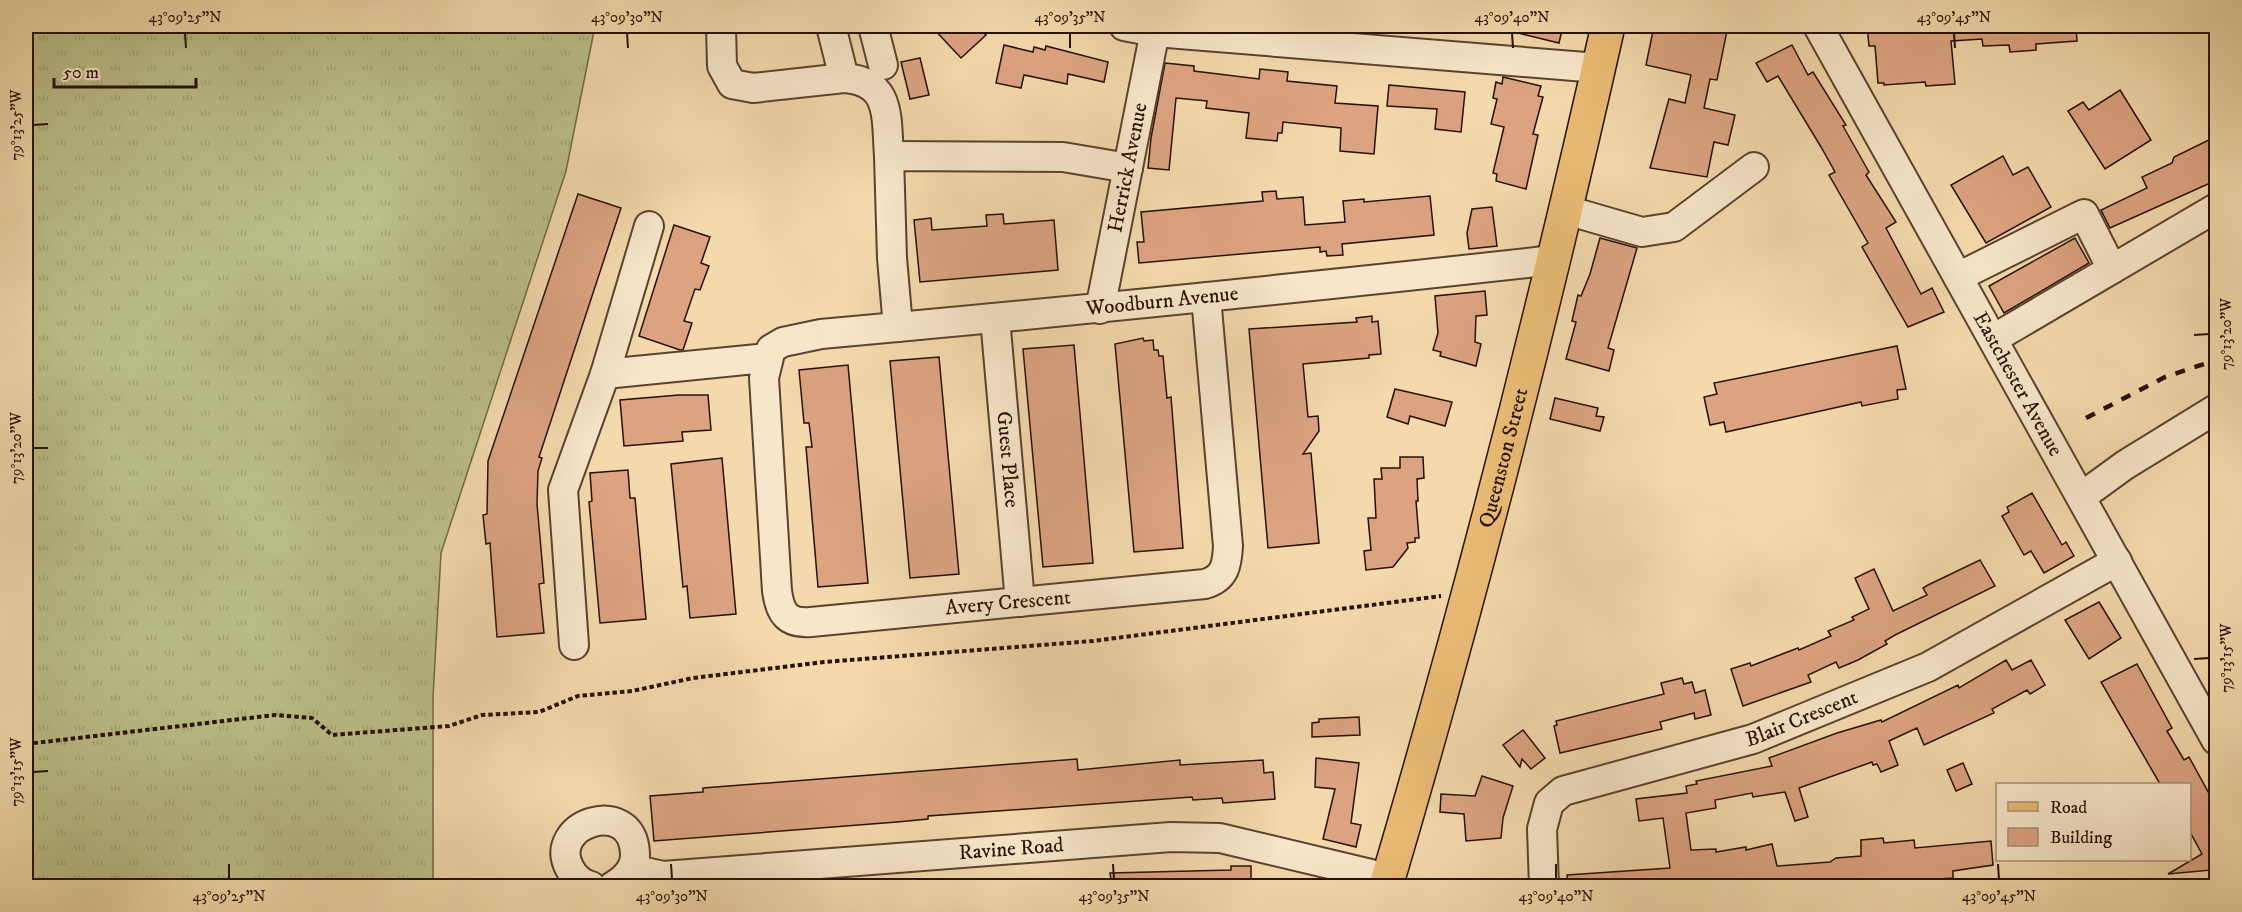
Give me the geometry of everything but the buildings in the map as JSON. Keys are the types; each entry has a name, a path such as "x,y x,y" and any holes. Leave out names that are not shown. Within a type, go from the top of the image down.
{"main road":[{"name":"Queenston Street","path":"1387,882 1485,530 1554,260 1608,26"}],"street":[{"path":"721,26 722,66 732,84 753,88 844,78 869,83 882,96 889,156 892,258 898,327"},
{"path":"831,26 844,78"},
{"path":"873,26 883,65"},
{"path":"1124,26 1598,68"},
{"name":"Eastchester Avenue","path":"1818,26 2217,741"},
{"name":"Herrick Avenue","path":"1100,309 1156,29"},
{"path":"889,156 1063,157 1128,168"},
{"path":"1566,210 1642,232 1674,227 1754,167"},
{"path":"1993,339 2217,208"},
{"path":"1958,277 2084,214 2112,269"},
{"path":"574,645 563,490 605,374 650,226"},
{"name":"Woodburn Avenue","path":"605,374 769,354 783,342 821,334 1100,309 1554,260"},
{"name":"Avery Crescent","path":"769,354 764,378 777,591 781,610 786,617 802,623 1205,584 1213,582 1225,570 1228,546 1206,297"},
{"name":"Guest Place","path":"995,318 1020,602"},
{"path":"2081,497 2126,465 2217,409"},
{"name":"Blair Crescent","path":"1544,886 1542,829 1549,803 1563,790 1752,739 1928,667 2117,561"},
{"name":"Ravine Road","path":"591,886 575,877 568,865 567,852 570,839 578,828 590,821 603,820 616,823 627,831 633,843 635,856 622,878"},
{"name":"Ravine Road","path":"622,878 674,876 1171,837 1200,837 1220,838 1387,882"}],"path":[{"path":"26,744 275,715 312,718 332,735 449,726 482,715 539,712 578,696 632,691 693,678 824,662 1093,641 1448,594"}],"green space":[{"path":"26,26 595,26 566,171 441,553 433,697 433,886 26,886"}],"railway":[{"path":"2086,418 2165,377 2216,360"}]}
